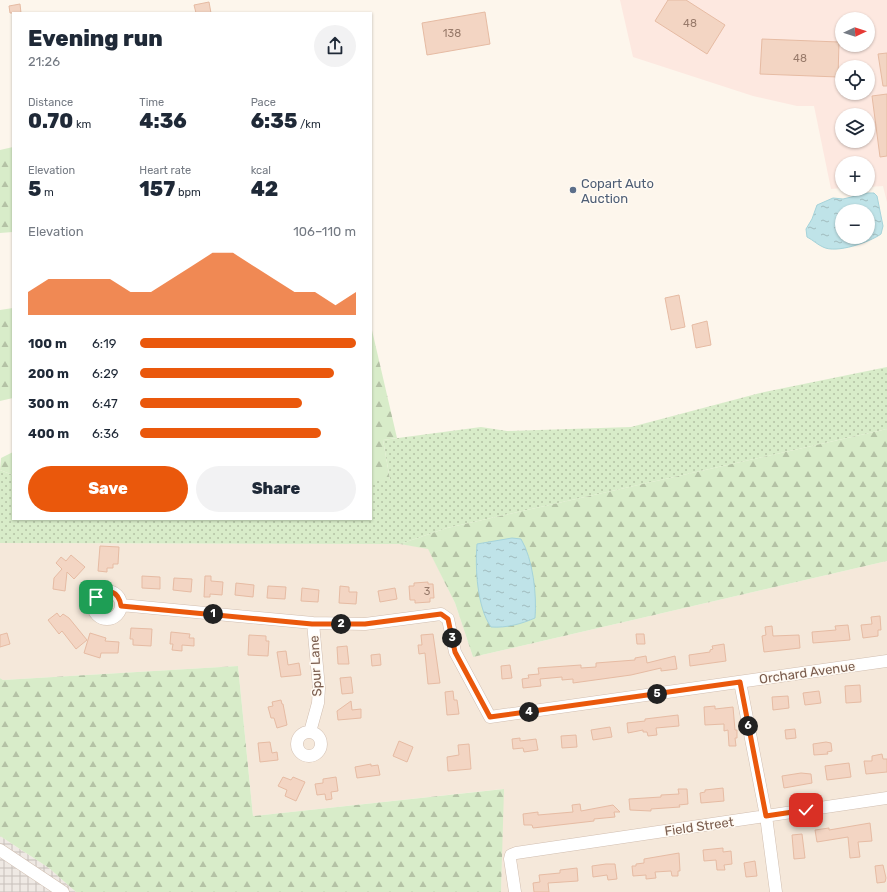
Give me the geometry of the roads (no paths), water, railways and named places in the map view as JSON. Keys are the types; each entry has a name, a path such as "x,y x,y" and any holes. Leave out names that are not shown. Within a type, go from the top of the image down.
{"street":[{"path":"121,606 312,624"},
{"name":"Orchard Avenue","path":"312,624 365,624 437,614 446,616 448,619 455,652 490,717 887,661"},
{"name":"Spur Lane","path":"310,732 318,703 319,688 312,624"},
{"path":"740,682 766,816 776,892"},
{"name":"Field Street","path":"515,892 511,855 887,798"},
{"path":"0,850 63,892"}],"water":[{"path":"875,194 877,196 883,226 881,234 875,237 875,204 835,204 835,244 858,244 844,248 829,249 819,245 807,237 806,229 812,219 817,205 833,198 843,199 856,196 875,196"},
{"path":"512,538 521,539 529,557 535,588 535,618 514,625 491,627 486,619 478,587 476,564 477,544"}],"place":[{"name":"Copart Auto Auction","path":"573,190"}]}
